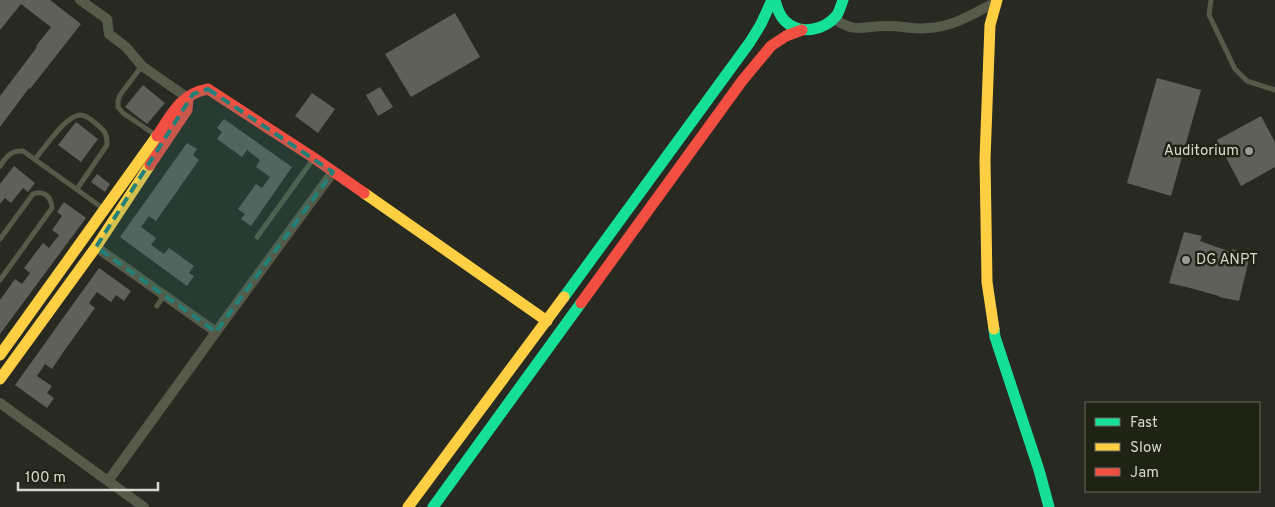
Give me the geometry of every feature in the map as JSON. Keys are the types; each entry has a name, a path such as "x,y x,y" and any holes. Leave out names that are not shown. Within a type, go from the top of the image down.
{"main road":[{"path":"773,0 779,14 785,21 793,27 802,30 816,30 829,24 839,12 842,0"},
{"path":"408,507 547,321 750,42 773,0"},
{"path":"996,1 990,25 985,159 987,282 995,337 1036,461 1049,507"},
{"path":"433,507 742,81 765,53 778,41 802,30"},
{"path":"750,42 765,53"},
{"path":"0,355 178,104 197,91 208,89 314,158 547,321"},
{"path":"0,379 96,246 187,110 188,98"}],"street":[{"path":"80,0 107,19 109,34 126,47 142,66 188,98"},
{"path":"834,19 854,28 893,26 927,29 959,20 996,1"},
{"path":"108,481 333,172"},
{"path":"96,246 216,332"},
{"path":"0,403 144,507"}],"lane":[{"path":"1211,0 1209,15 1235,69 1247,81 1275,90"},
{"path":"142,66 120,95 118,107 157,136"},
{"path":"36,160 65,123 80,115 87,117 104,130 107,137 107,145 77,189"},
{"path":"0,166 11,152 23,150 104,209"},
{"path":"257,237 314,158"},
{"path":"0,239 33,194 38,192 48,195 52,201 52,208 0,280"},
{"path":"157,306 164,295"}],"highlighted area":[{"path":"208,89 333,172 216,332 96,247 193,94"}],"building":[{"path":"0,0 50,0 81,24 0,127 0,96 51,27 21,4 0,30"},
{"path":"455,13 480,57 411,97 385,54"},
{"path":"1157,78 1201,90 1171,196 1127,183"},
{"path":"143,85 165,103 147,124 125,107"},
{"path":"380,87 393,107 378,116 366,95"},
{"path":"312,93 335,109 318,133 295,116"},
{"name":"Auditorium","path":"1261,116 1275,142 1275,167 1241,186 1217,140"},
{"path":"224,119 292,167 251,226 241,219 245,214 238,209 256,184 262,188 270,177 256,167 260,160 247,150 242,157 217,139 222,132 217,128"},
{"path":"76,122 98,139 81,162 58,145"},
{"path":"187,143 197,149 193,155 199,160 156,221 149,216 141,227 156,238 151,245 164,254 169,248 194,266 189,273 194,276 187,286 120,237"},
{"path":"14,166 35,183 28,192 23,188 11,203 5,198 0,204 0,184"},
{"path":"97,174 110,184 105,192 91,182"},
{"path":"64,202 86,218 0,334 0,300 15,279 22,284 30,273 24,268 43,243 49,248 59,235 52,230 62,216 57,212"},
{"path":"1184,232 1202,236 1200,241 1231,252 1232,249 1250,255 1239,301 1169,283"},
{"path":"99,268 131,291 124,301 116,295 111,302 97,292 89,303 95,308 52,369 45,364 37,376 52,386 47,393 54,398 47,408 15,385"}],"traffic: fast":[{"path":"564,297 750,42 772,0"},
{"path":"775,0 777,9 785,21 791,26 805,30 819,27 832,20 837,15 843,0"},
{"path":"433,507 581,303"},
{"path":"994,329 1049,507"}],"traffic: slow":[{"path":"994,329 987,282 985,159 990,25 997,0"},
{"path":"0,355 157,136"},
{"path":"0,379 96,247 150,165"},
{"path":"364,193 547,321"},
{"path":"408,507 564,297"}],"traffic: jam":[{"path":"581,303 742,81 771,46 786,36 802,30"},
{"path":"157,136 172,113 183,101 198,92 208,89 364,193"},
{"path":"150,165 187,110 188,98"}],"place":[{"name":"Auditorium","path":"1249,151"},
{"name":"DG ANPT","path":"1186,260"}]}
